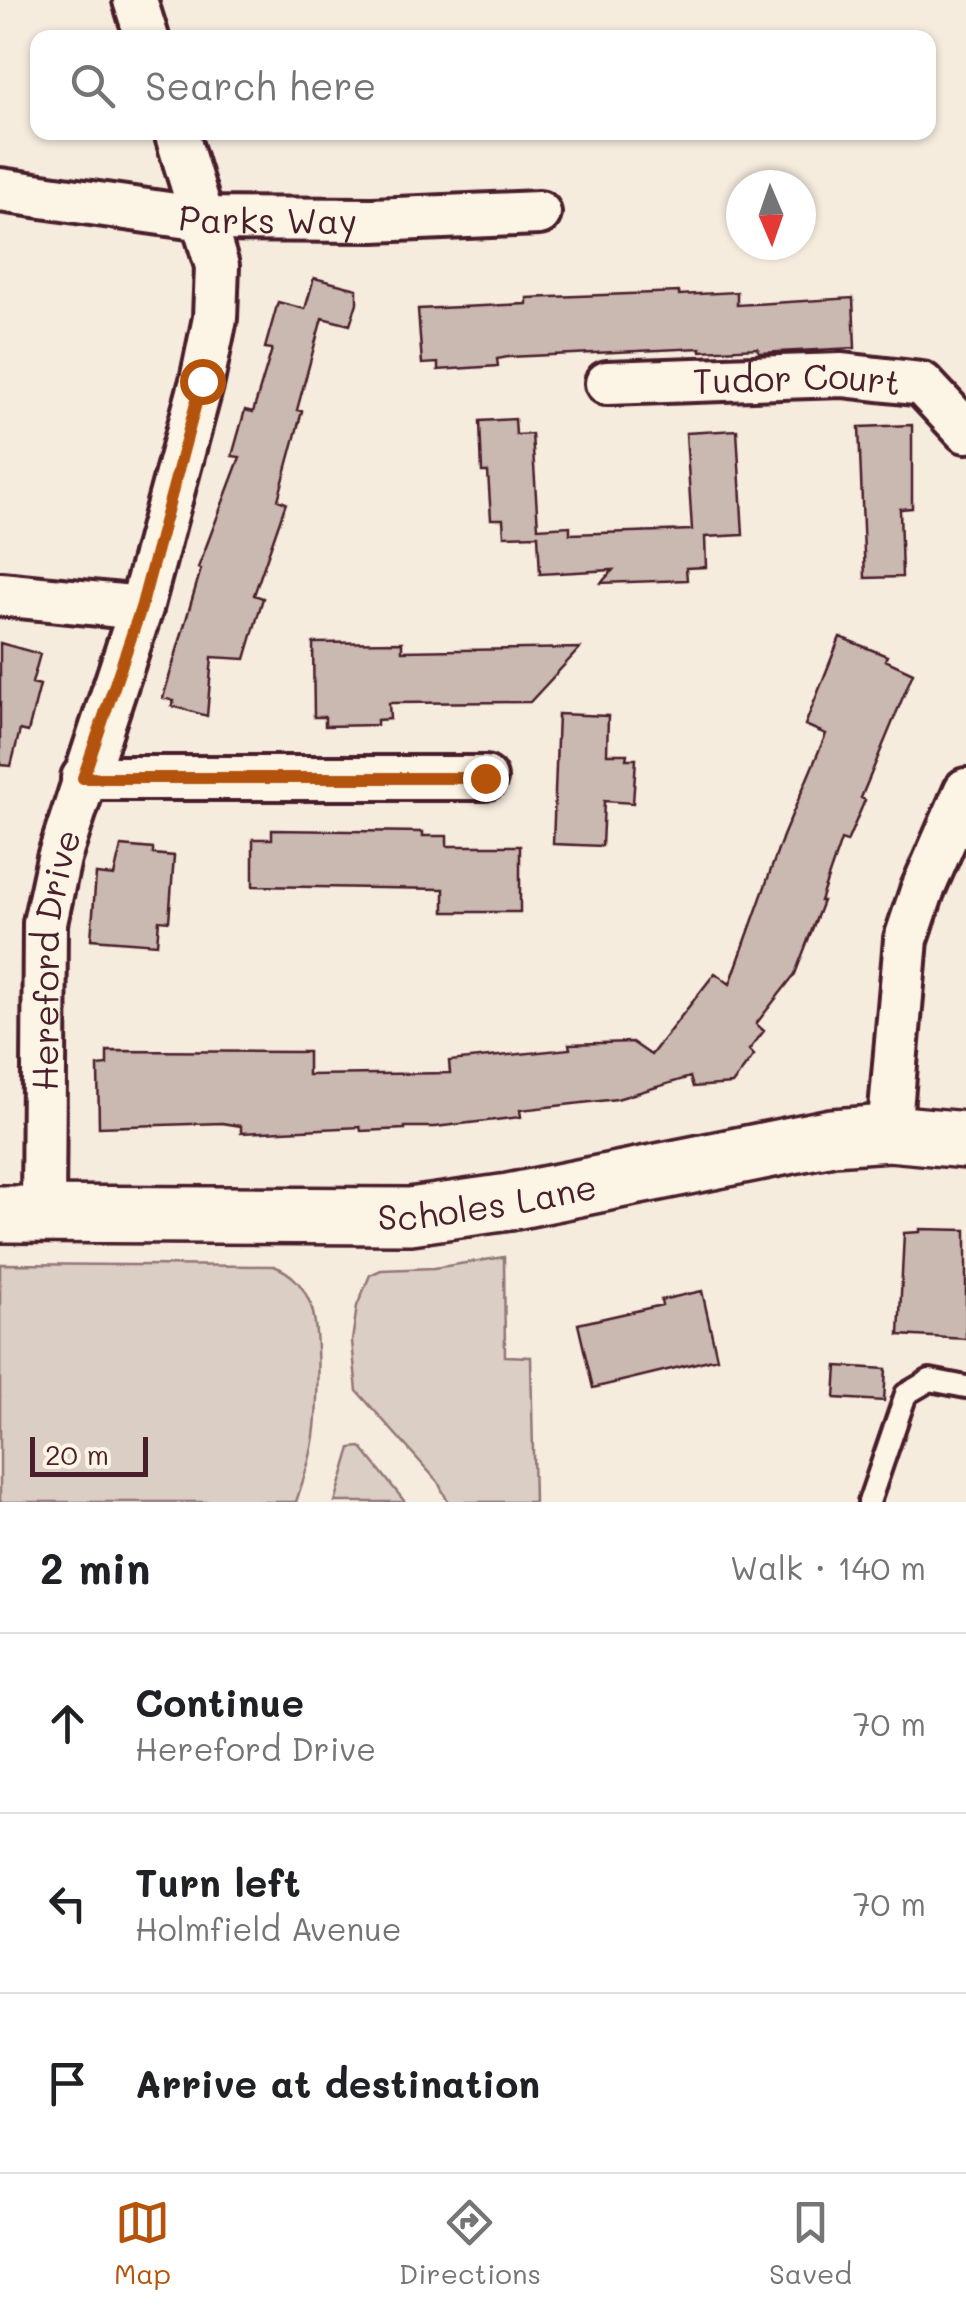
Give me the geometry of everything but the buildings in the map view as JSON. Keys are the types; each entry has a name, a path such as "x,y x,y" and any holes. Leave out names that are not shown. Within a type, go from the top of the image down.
{"main road":[{"name":"Scholes Lane","path":"22,1214 410,1216 509,1202 832,1137 889,1133 966,1140"}],"street":[{"path":"135,0 144,30"},
{"name":"Hereford Drive","path":"22,1214 45,923 58,858 141,608 215,318 217,266 179,140"},
{"name":"Parks Way","path":"0,190 204,219 374,220 539,213"},
{"name":"Tudor Court","path":"607,383 842,375 922,384 966,431"},
{"path":"0,594 141,608"},
{"path":"83,778 485,778"},
{"path":"889,1133 906,939 922,891 966,790"}],"lane":[{"path":"869,1502 906,1394 930,1380 966,1387"}],"shaded area":[{"path":"504,1257 505,1356 531,1357 534,1502 448,1502 438,1482 357,1391 352,1341 357,1306 370,1275 381,1270 434,1268"},
{"path":"0,1264 274,1266 291,1276 310,1303 317,1351 313,1442 296,1502 0,1502"},
{"path":"361,1447 405,1502 335,1502 351,1448"}],"route":[{"path":"202,381 141,608 83,778 485,778"}]}
